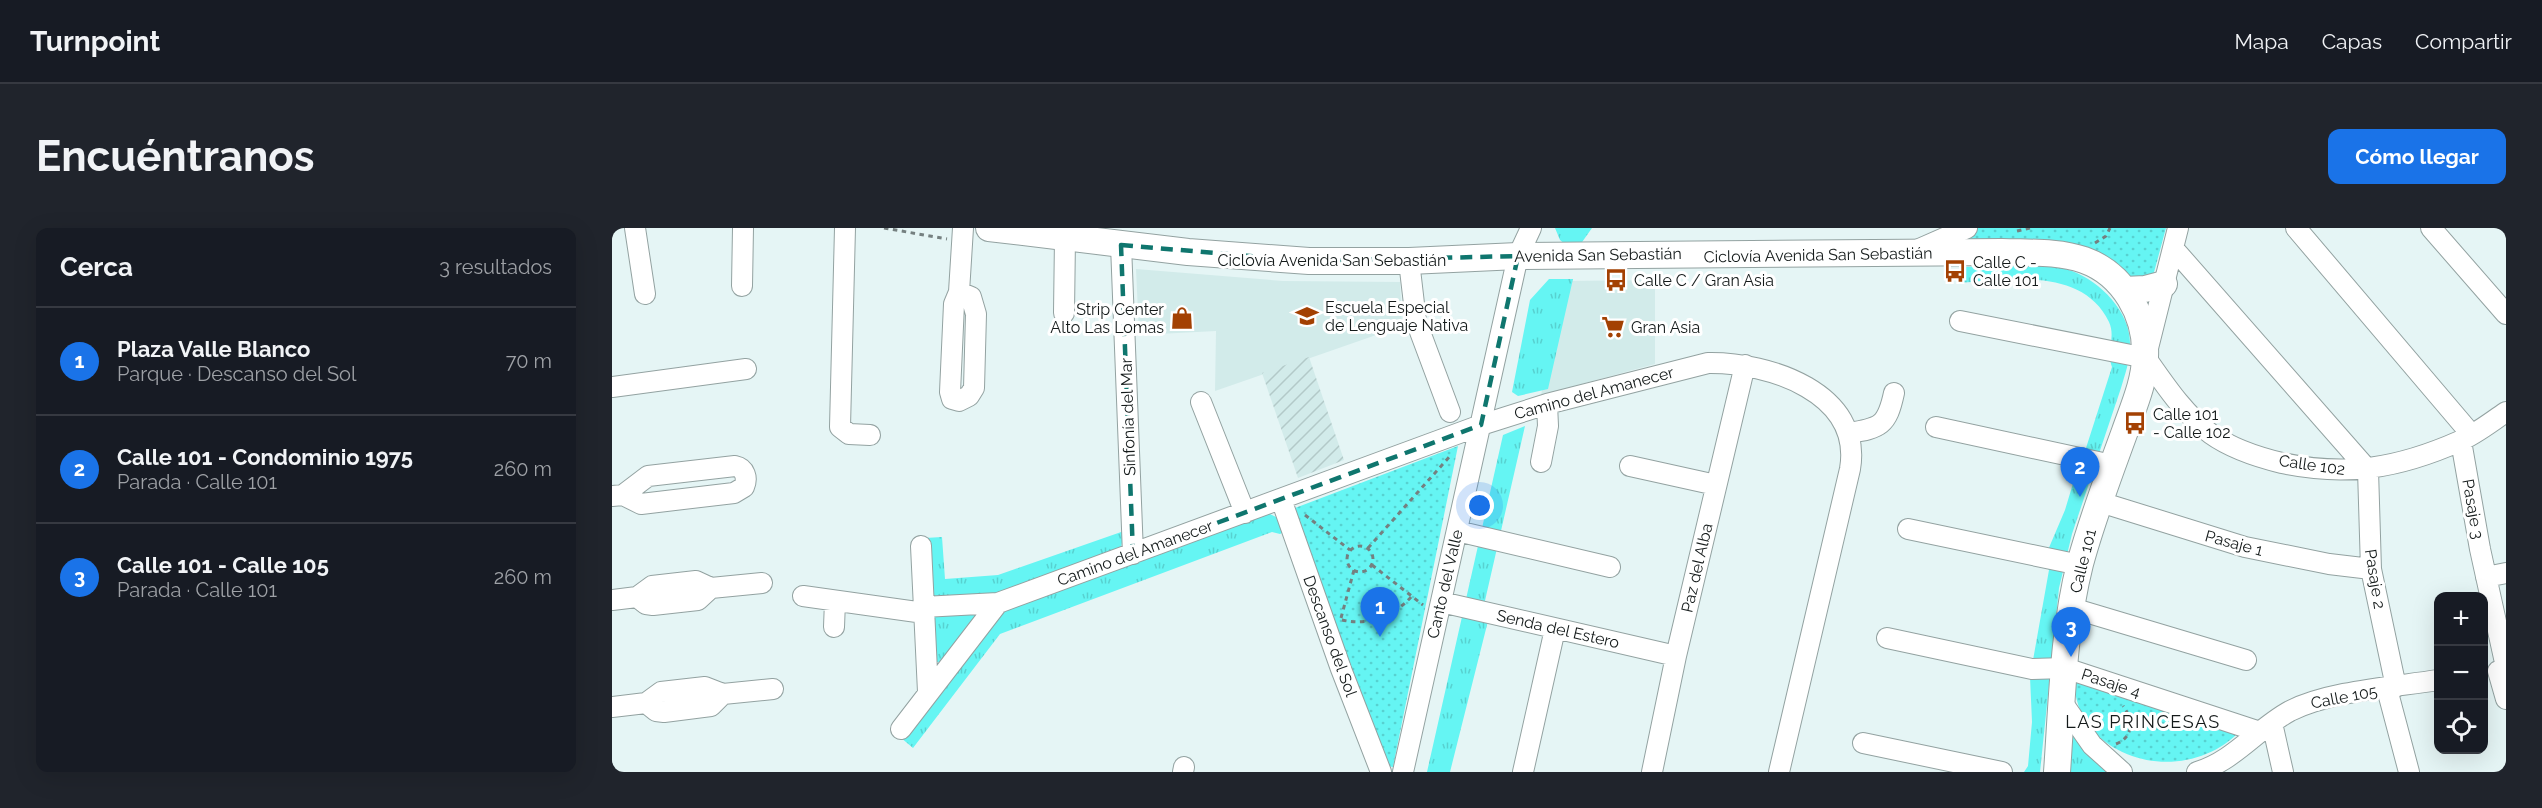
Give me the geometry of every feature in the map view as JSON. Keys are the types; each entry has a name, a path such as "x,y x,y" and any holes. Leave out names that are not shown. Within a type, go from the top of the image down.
{"main road":[{"name":"Avenida San Sebastián","path":"989,228 1077,235 1121,245 1279,260 1409,261 1518,256 1913,252 2049,254 2076,258 2103,270 2125,290 2140,322 2146,358"},
{"path":"2125,290 2145,290 2164,284"},
{"name":"Calle 101","path":"2057,772 2065,668 2072,608 2080,566 2132,410 2146,358"}],"street":[{"path":"635,228 645,294"},
{"path":"742,286 743,228"},
{"path":"845,228 840,427 849,435 870,435"},
{"name":"Canto del Valle","path":"1403,772 1518,256 1531,228"},
{"path":"1913,252 1967,228"},
{"path":"1960,321 2146,358 2178,228"},
{"path":"2296,228 2466,438"},
{"path":"2432,228 2506,314"},
{"path":"959,291 962,235"},
{"path":"1064,314 1077,235"},
{"name":"Sinfonía del Mar","path":"1121,245 1133,554"},
{"path":"2173,248 2368,470"},
{"path":"1409,261 1416,321 1450,412"},
{"name":"Calle 102","path":"2146,358 2183,408 2210,433 2248,453 2297,466 2368,470 2404,461 2466,438 2506,412"},
{"name":"Camino del Amanecer","path":"803,596 923,610 998,603 1245,513 1283,505 1480,425 1547,404 1708,363 1745,364 1786,377 1812,391 1836,412 1849,433"},
{"name":"Paz del Alba","path":"1652,772 1676,656 1745,364"},
{"path":"612,387 746,369"},
{"path":"1779,772 1850,470 1852,457 1849,433 1871,429 1882,424 1889,413 1894,393"},
{"path":"1202,402 1245,513"},
{"path":"1541,462 1548,426 1547,404"},
{"path":"1936,427 2112,465"},
{"name":"Pasaje 3","path":"2466,438 2499,670 2506,699"},
{"path":"735,466 742,469 746,476 744,487 734,493 641,504 617,496 648,476 735,466"},
{"path":"1630,466 1716,485"},
{"name":"Pasaje 2","path":"2368,470 2372,569 2409,772"},
{"name":"Pasaje 1","path":"2100,502 2244,547 2329,564 2372,569"},
{"name":"Descanso del Sol","path":"1283,505 1341,669 1381,772"},
{"path":"1908,529 2080,566"},
{"path":"1457,531 1610,567"},
{"path":"921,546 928,692"},
{"path":"2486,577 2506,573"},
{"path":"612,600 637,597 652,586 696,580 711,588 762,583"},
{"path":"834,627 835,601"},
{"path":"901,729 998,603"},
{"path":"2072,608 2246,660"},
{"name":"Senda del Estero","path":"1439,609 1555,628 1676,656"},
{"path":"1522,772 1555,628"},
{"name":"Pasaje 4","path":"1887,638 2032,669 2065,668 2266,727"},
{"name":"Calle 105","path":"2197,772 2223,760 2266,727 2301,706 2316,701 2434,681"},
{"path":"612,707 646,703 656,711 664,712 707,707 723,694 774,689"},
{"path":"2062,702 2092,745 2122,772"},
{"path":"2266,727 2283,772"},
{"path":"1863,743 2002,772"}],"path":[{"path":"884,228 962,235"},
{"path":"1368,548 1452,453"},
{"path":"1283,505 1294,507 1350,550"},
{"path":"1359,545 1368,548 1374,556 1372,566 1365,571 1354,570 1347,561 1350,550 1359,545"},
{"path":"1372,566 1412,596 1439,609"},
{"path":"1354,570 1340,620 1370,621 1390,614 1412,596"},
{"path":"1370,621 1372,627"},
{"path":"2111,746 2121,743 2131,727 2131,719 2120,704"}],"highlighted area":[{"path":"1121,245 1309,261 1518,256 1481,425 1133,554"}],"shaded area":[{"path":"1136,269 1283,281 1400,282 1402,326 1215,391 1216,331 1139,335"},
{"name":"Gran Asia","path":"1655,280 1655,364 1541,395 1564,281"},
{"path":"1309,357 1344,460 1298,478 1262,373"}],"green space":[{"path":"1555,228 1592,228 1580,245 1566,245 1560,240"},
{"path":"1977,228 2166,228 2153,276 2133,282 2118,268 1939,245"},
{"path":"2018,265 2066,269 2083,276 2103,290 2119,309 2129,331 2130,343 2126,372 2072,534 2059,588 2040,772 2024,772 2028,766 2032,722 2030,677 2049,570 2045,566 2048,550 2065,510 2112,367 2110,356 2112,333 2109,322 2097,304 2081,292 2062,284 2020,279 1957,283 1961,267"},
{"path":"1549,279 1573,279 1548,389 1518,396 1512,392 1530,300"},
{"path":"1525,426 1484,605 1488,621 1450,772 1427,772 1503,435"},
{"path":"1458,446 1393,767 1386,766 1295,508"},
{"path":"1268,513 1280,519 1284,532 1280,534 1272,532 1000,634 913,748 900,737 994,612"},
{"path":"1124,531 1121,548 1004,591 994,594 931,596 925,538 942,537 945,579 998,575"},
{"path":"986,608 941,662 935,662 930,614"},
{"path":"2074,677 2241,730 2225,744 2207,754 2188,760 2168,762 2147,760 2128,754 2110,745 2089,726 2077,700"},
{"path":"2067,730 2106,772 2065,772"}],"place":[{"name":"Calle C - Calle 101","path":"1955,271"},
{"name":"Calle C / Gran Asia","path":"1616,280"},
{"name":"Escuela Especial de Lenguaje Nativa","path":"1307,316"},
{"name":"Strip Center Alto Las Lomas","path":"1182,318"},
{"name":"Gran Asia","path":"1613,327"},
{"name":"Calle 101 - Calle 102","path":"2135,423"},
{"name":"Calle 101 - Condominio 1975","path":"2080,497"},
{"name":"Plaza Valle Blanco","path":"1380,637"},
{"name":"Calle 101 - Calle 105","path":"2071,657"}],"district":[{"name":"LAS PRINCESAS","path":"2143,721"}]}
